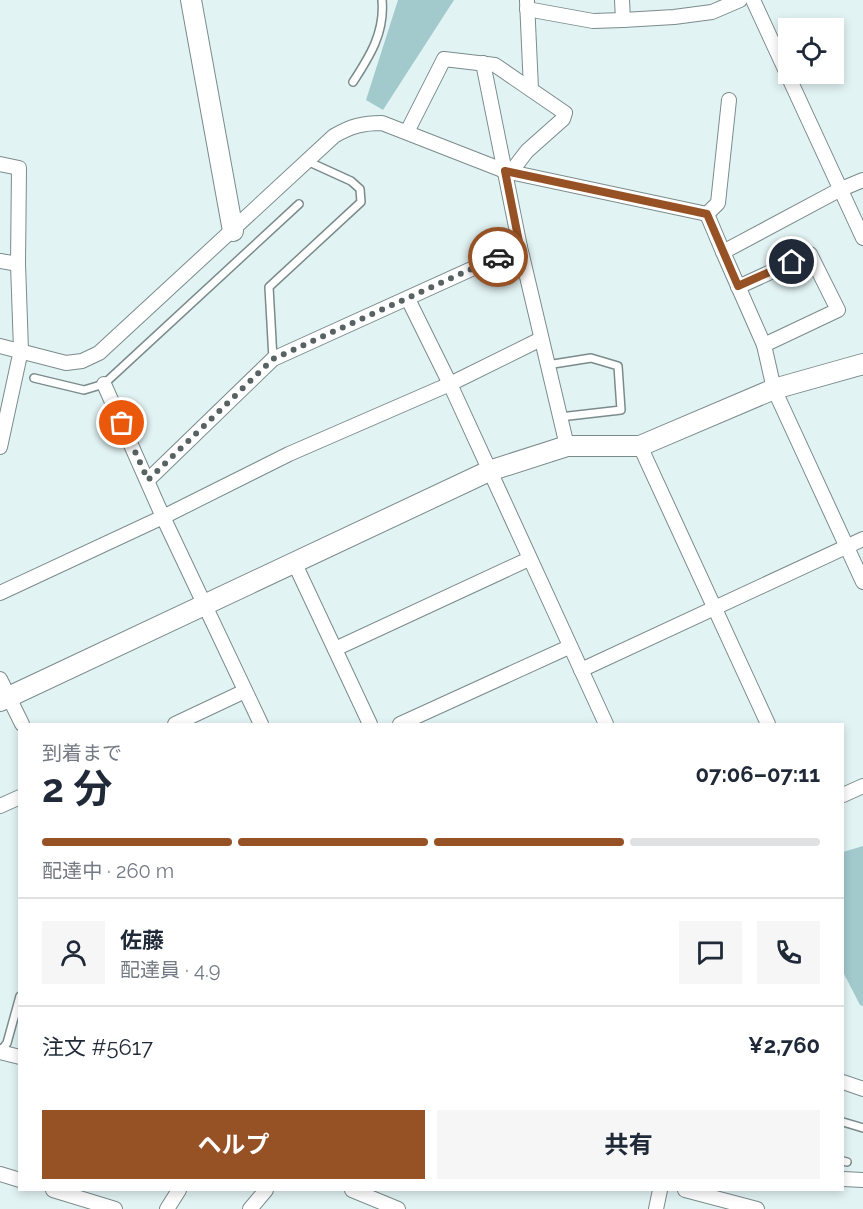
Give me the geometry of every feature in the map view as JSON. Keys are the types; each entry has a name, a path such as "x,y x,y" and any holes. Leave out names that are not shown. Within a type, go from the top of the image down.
{"street":[{"path":"191,0 233,231"},
{"path":"622,0 623,20"},
{"path":"531,89 527,4 593,21 674,17 712,12 740,0"},
{"path":"753,0 863,238"},
{"path":"407,132 444,58 495,64 565,113 563,119 527,151 514,168 505,171"},
{"path":"483,63 520,247 567,446"},
{"path":"707,214 718,203 729,100"},
{"path":"0,346 66,363 82,361 99,353 334,136 362,123 382,123 505,171 707,214"},
{"path":"0,164 19,168 18,264 21,350 0,447"},
{"path":"723,252 839,190 863,180"},
{"path":"707,214 764,345 774,389 863,582"},
{"path":"148,480 273,359 520,247"},
{"path":"738,286 810,254 838,310 764,345"},
{"path":"0,261 18,264"},
{"path":"408,299 450,384 606,723"},
{"path":"0,593 163,517 289,454 450,384 541,339"},
{"path":"4,699 489,471 567,446 640,446 774,389 863,364"},
{"path":"104,384 163,517 261,723"},
{"path":"640,446 768,723"},
{"path":"581,670 863,539"},
{"path":"334,649 529,559"},
{"path":"294,562 370,723"},
{"path":"402,723 569,647"},
{"path":"0,679 4,699 21,723"},
{"path":"177,723 245,691"},
{"path":"844,795 863,786"},
{"path":"0,806 18,798"},
{"path":"0,1052 18,1056"},
{"path":"844,1082 863,1089"},
{"path":"0,1174 18,1179"},
{"path":"844,1179 863,1180"},
{"path":"56,1191 115,1209"},
{"path":"174,1207 179,1191"},
{"path":"250,1209 265,1191"},
{"path":"354,1191 398,1209"},
{"path":"656,1209 660,1191"},
{"path":"689,1191 757,1209"}],"lane":[{"path":"352,82 375,48 384,16 382,0"},
{"path":"273,359 269,288 360,202 360,189 351,181 308,161"},
{"path":"34,378 84,390 104,384 299,204"},
{"path":"547,365 591,358 618,366 621,410 560,417"},
{"path":"0,1052 7,1043 18,1008"},
{"path":"844,1122 863,1128"}],"shaded area":[{"path":"398,0 454,0 383,110 366,100"},
{"path":"863,846 863,1006 860,1005 844,974 844,852"}],"way so far":[{"path":"122,423 148,480 273,359 498,257"}],"route":[{"path":"498,257 520,247 505,171 707,214 738,286 792,262"}]}
